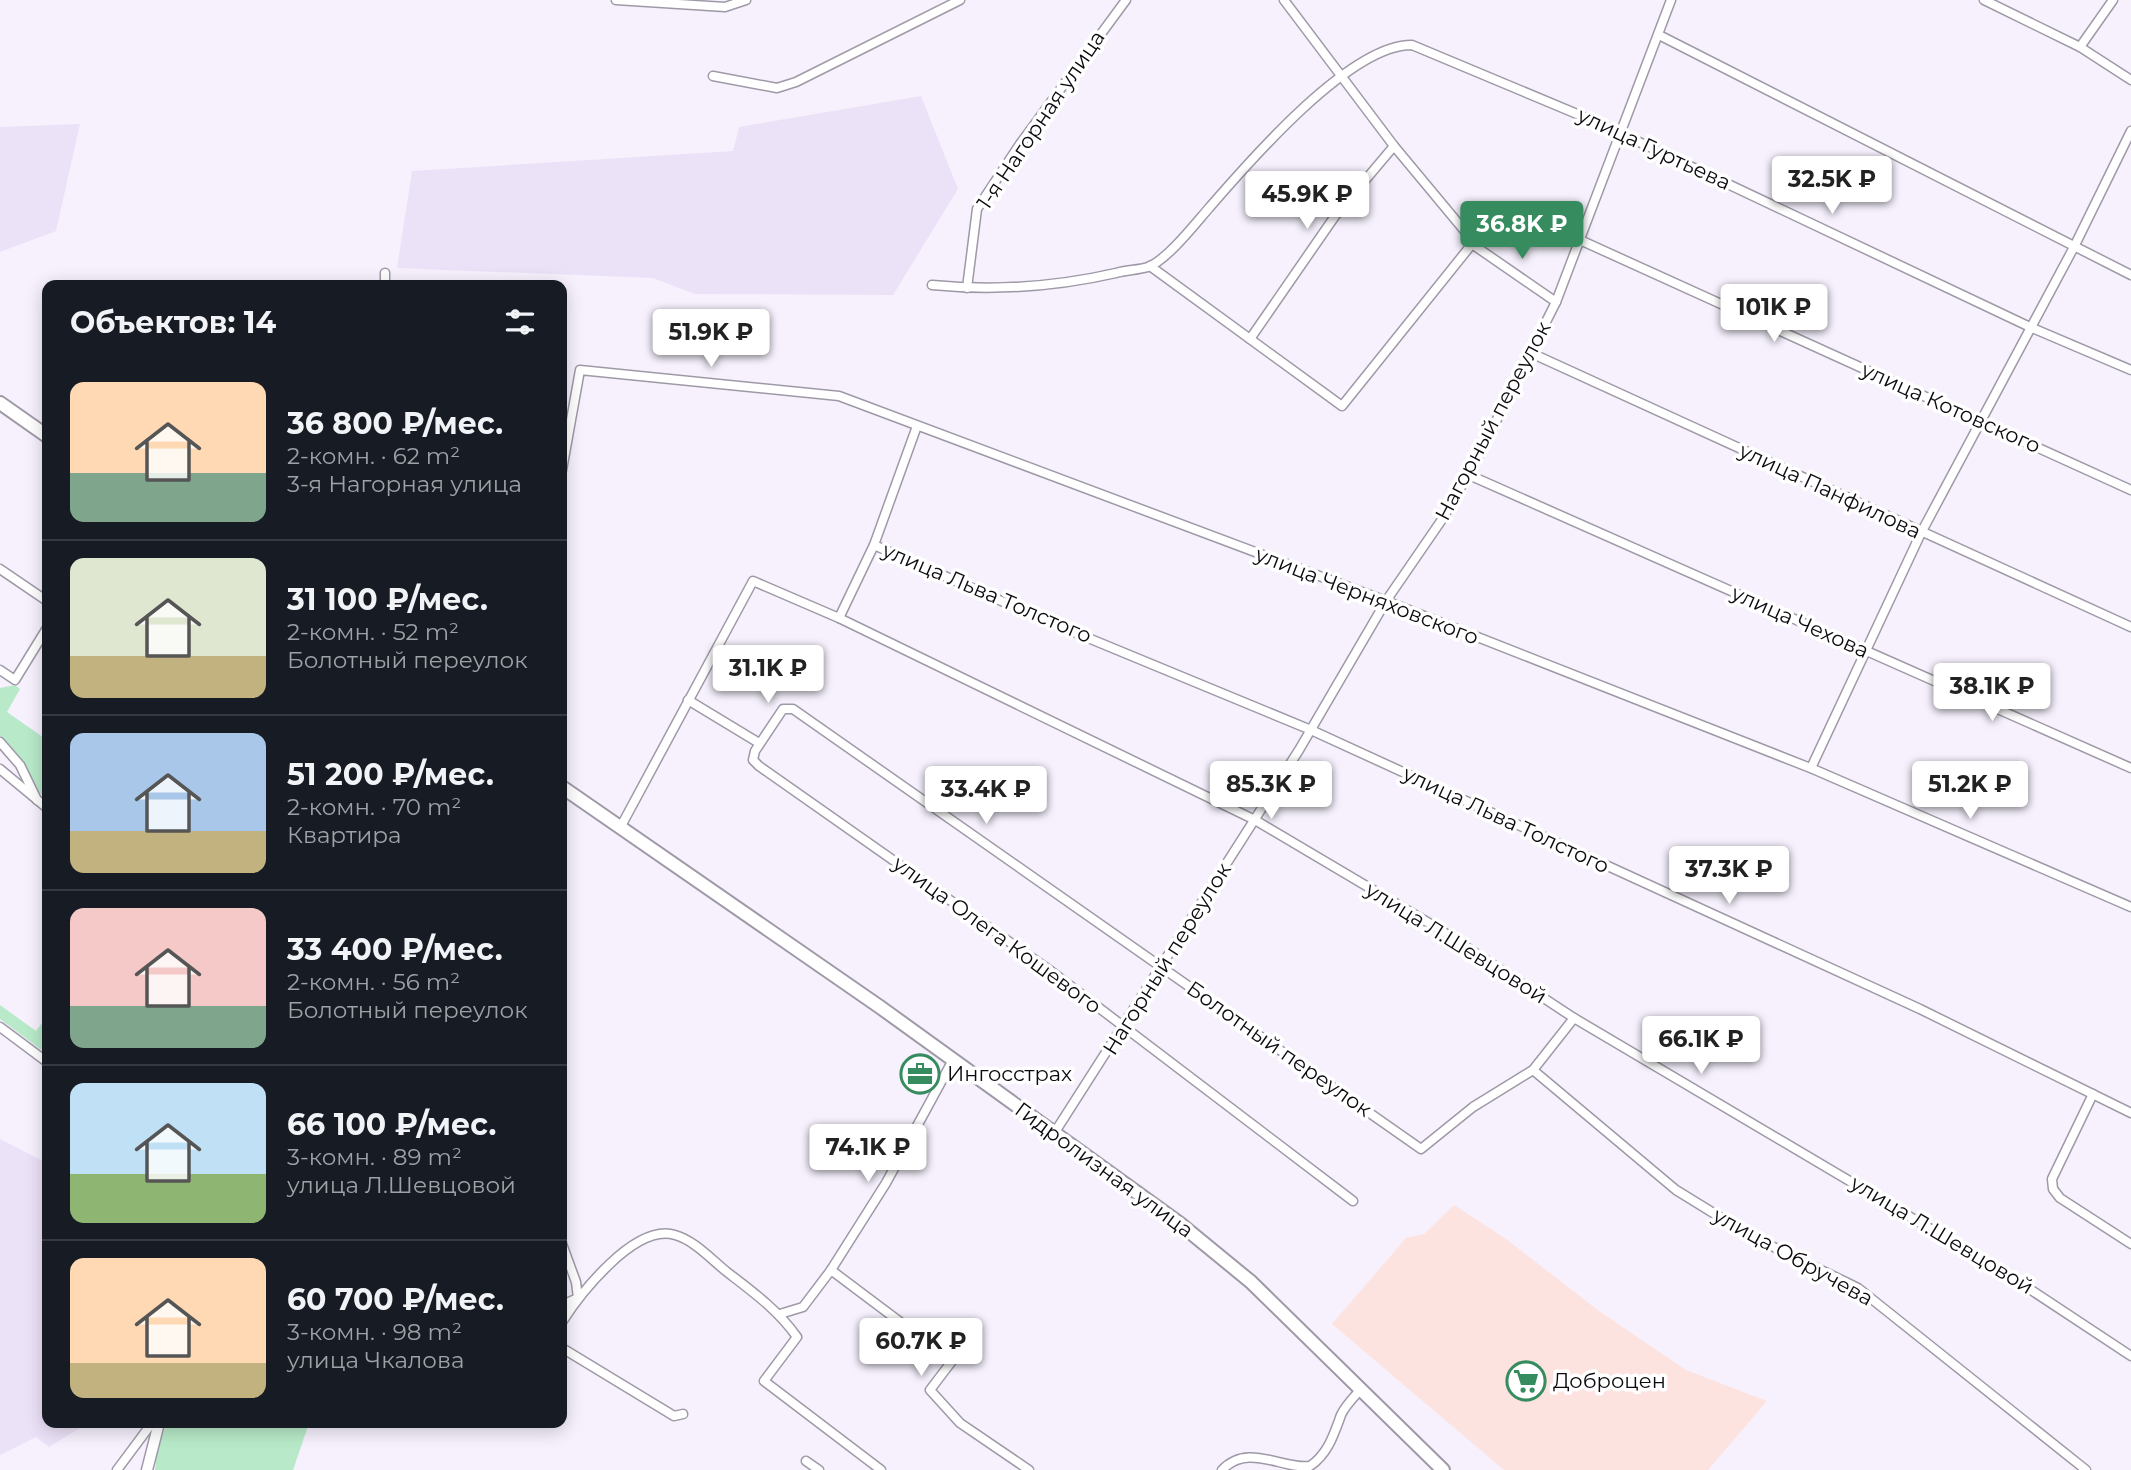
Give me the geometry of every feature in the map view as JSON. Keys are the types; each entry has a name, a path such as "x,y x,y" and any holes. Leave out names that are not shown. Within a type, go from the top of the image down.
{"highway":[{"path":"0,403 42,432"},
{"name":"Гидролизная улица","path":"567,791 1055,1132 1238,1271 1443,1470"}],"street":[{"path":"616,0 725,7 746,0"},
{"path":"713,76 777,88 796,82 960,0"},
{"name":"1-я Нагорная улица","path":"967,288 977,209 1020,144 1126,0"},
{"path":"1284,0 1394,146 1468,235 1472,244 1556,302"},
{"name":"Нагорный переулок","path":"1055,1132 1255,820 1386,601 1469,475 1556,302 1660,35 1671,0"},
{"path":"1984,0 2080,47 2131,80"},
{"path":"2080,47 2113,0"},
{"path":"1660,35 2131,275"},
{"name":"улица Гуртьева","path":"1342,78 1369,58 1401,45 1427,50 1620,133 2030,327 2131,370"},
{"path":"932,285 967,288 1048,286 1150,266 1188,231 1258,152 1342,78"},
{"path":"1811,768 1921,533 2074,247 2131,131"},
{"path":"1250,340 1335,216 1394,146"},
{"name":"улица Котовского","path":"1580,240 2131,490"},
{"path":"1150,266 1342,406 1472,244"},
{"path":"385,273 385,280"},
{"name":"улица Панфилова","path":"1531,353 2131,627"},
{"name":"улица Черняховского","path":"567,442 580,370 839,396 1386,601 1811,768 2131,907"},
{"path":"839,618 874,545 917,426"},
{"name":"улица Чехова","path":"1469,475 2131,768"},
{"name":"улица Льва Толстого","path":"874,545 1047,621 1311,730 1920,1009 2131,1113"},
{"path":"0,569 42,598"},
{"name":"улица Л.Шевцовой","path":"688,700 753,581 839,618 1255,820 1439,929 1574,1018 1999,1269 2131,1356"},
{"path":"0,670 15,680 42,636"},
{"path":"620,828 688,700 759,743"},
{"name":"Болотный переулок","path":"759,743 783,709 793,709 1421,1149 1473,1107 1533,1070"},
{"path":"0,743 20,765 37,800"},
{"name":"улица Олега Кошевого","path":"759,743 753,755 759,766 1048,969 1353,1201"},
{"path":"0,769 42,804"},
{"path":"1533,1070 1574,1018"},
{"path":"0,1027 42,1058"},
{"path":"780,1314 803,1307 831,1270 886,1183 953,1060"},
{"name":"улица Обручева","path":"1533,1070 1676,1191 1749,1235 1858,1288 2086,1470"},
{"path":"2093,1094 2052,1179 2053,1189 2060,1198 2131,1244"},
{"path":"567,1314 594,1277 634,1247 656,1235 667,1234 689,1242 780,1314 797,1337 764,1381 881,1470"},
{"path":"567,1258 576,1282 578,1297"},
{"path":"831,1270 953,1361 930,1391 960,1423 1029,1470"},
{"path":"567,1302 578,1297"},
{"path":"567,1351 674,1416 683,1414"},
{"path":"1222,1470 1230,1463 1244,1459 1293,1469 1311,1465 1335,1436 1342,1413 1361,1389"},
{"path":"117,1470 148,1428"},
{"path":"147,1470 158,1428"},
{"path":"806,1461 819,1470"}],"shaded area":[{"path":"921,96 958,189 893,295 695,294 653,278 397,268 412,171 733,151 739,127"},
{"path":"80,124 56,231 0,252 0,127"},
{"path":"0,1139 42,1160 42,1428 80,1428 49,1447 36,1437 0,1455"},
{"path":"1454,1205 1506,1239 1599,1311 1686,1370 1767,1401 1708,1470 1504,1470 1332,1324 1406,1238 1424,1234"}],"green space":[{"path":"15,685 20,689 7,712 42,736 42,795 35,789 19,757 0,736 0,688"},
{"path":"0,1005 36,1031 42,1023 42,1050 0,1019"},
{"path":"165,1428 307,1428 293,1470 155,1470 157,1450"}],"place":[{"name":"Ингосстрах","path":"920,1074"},
{"name":"Доброцен","path":"1526,1381"}]}
